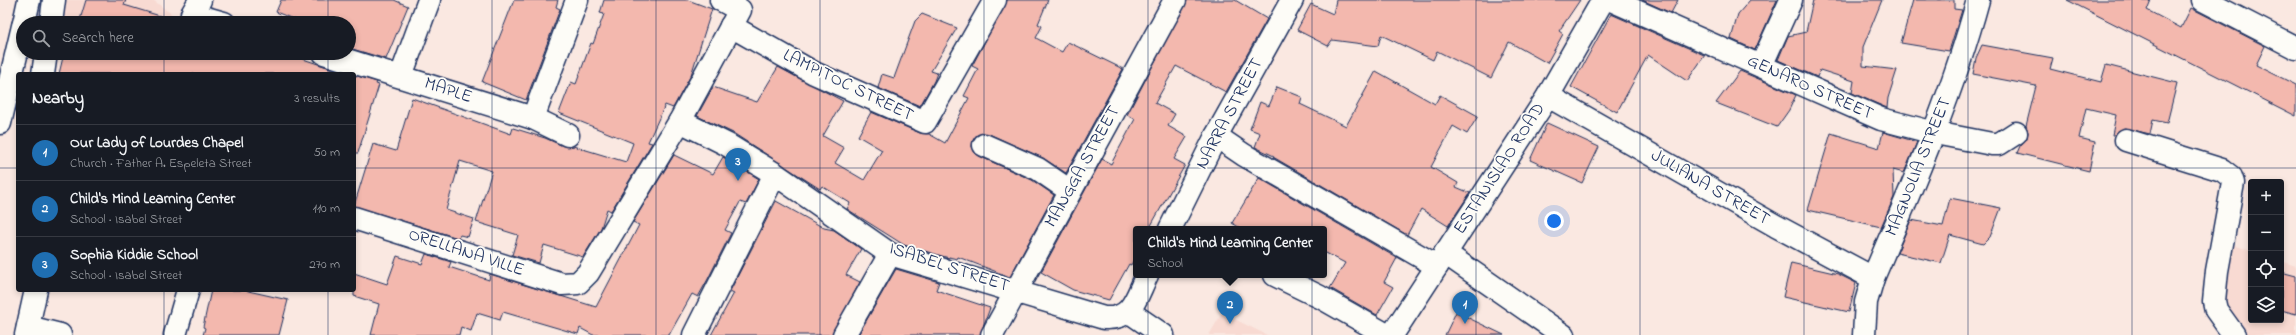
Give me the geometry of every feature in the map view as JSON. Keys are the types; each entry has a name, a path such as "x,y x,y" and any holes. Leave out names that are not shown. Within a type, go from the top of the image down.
{"street":[{"path":"25,16 29,0"},
{"path":"52,16 54,0"},
{"path":"402,76 429,0"},
{"path":"533,118 577,0"},
{"path":"680,121 740,10 721,0"},
{"name":"LAMPITOC STREET","path":"731,26 814,73 925,122 995,0"},
{"name":"MANGGA STREET","path":"992,335 1175,0"},
{"name":"NARRA STREET","path":"1175,226 1216,136 1292,0"},
{"name":"ESTANISLAO ROAD","path":"1392,335 1548,96 1603,0"},
{"name":"GENARO STREET","path":"1611,0 1881,119 1935,133 1999,144 2016,133"},
{"path":"1761,66 1791,0"},
{"name":"MAGNOLIA STREET","path":"1864,335 1866,302 1873,278 1935,133 1968,38 1978,0"},
{"path":"2203,0 2296,48"},
{"path":"196,7 212,16"},
{"path":"0,123 16,54"},
{"path":"43,72 45,60"},
{"name":"MAPLE","path":"348,60 533,118 568,135"},
{"name":"JULIANA STREET","path":"1548,96 1776,226 1873,278"},
{"name":"ISABEL STREET","path":"680,121 726,144 775,174 890,254 1016,290 1104,318 1121,317 1128,312"},
{"name":"ORELLANA VILLE","path":"356,219 562,284 578,283 588,273 680,121"},
{"path":"1216,136 1244,155 1441,260 1563,335"},
{"path":"2126,140 2222,170 2231,177 2233,182 2217,271 2214,301 2216,310 2234,335"},
{"path":"984,145 1038,169 1070,190"},
{"path":"694,335 775,174"},
{"path":"844,335 890,254"},
{"path":"1145,278 1128,312 1163,335"},
{"path":"1281,278 1320,297 1387,335"},
{"path":"36,292 27,331 60,335"},
{"path":"175,335 187,292"}],"shaded area":[{"path":"63,0 153,0 173,15 173,16 61,16"},
{"path":"2231,244 2248,250 2248,323 2284,323 2284,262 2296,266 2296,335 2242,335 2224,311"},
{"path":"1222,313 1267,335 1209,335"}],"building":[{"path":"86,0 126,0 124,5 160,16 81,16"},
{"path":"281,0 394,0 408,6 386,59 356,50 356,16 286,16 276,12"},
{"path":"514,0 558,0 556,7 560,9 526,100 482,82"},
{"path":"604,0 688,0 712,9 691,75 673,108 665,105 648,142 652,143 611,211 607,209 601,228 583,257 544,245 539,263 512,255 518,235 476,222 492,171 460,161 446,210 474,219 468,237 460,235 458,238 356,207 356,199 373,144 396,151 412,98 511,134 513,128 545,138 563,146 573,146 626,162 633,143 559,113 571,82 576,84 591,43 593,44 604,14 600,13"},
{"path":"1007,0 1048,0 1038,24 1042,26 1036,38 1062,52 1068,42 1123,69 1066,173 1043,158 989,134 982,133 973,140 972,147 979,156 1032,180 1054,195 1010,277 958,257 957,259 949,258 904,245 847,209 850,203 822,186 820,189 733,133 697,116 713,87 757,102 778,67 843,101 823,136 844,148 835,163 864,180 882,150 858,136 871,112 920,133 929,134 945,143 969,98 964,96 978,69 972,66"},
{"path":"1187,0 1235,0 1267,19 1226,92 1176,66 1155,103 1175,114 1168,126 1187,137 1174,159 1185,165 1151,226 1133,226 1133,261 1131,265 1129,264 1109,300 1073,290 1041,272 1102,159 1111,164 1135,119 1127,115"},
{"path":"1336,0 1580,0 1559,31 1563,34 1547,63 1509,42 1491,78 1437,51 1433,60 1381,35 1378,46 1332,40 1328,46 1297,30 1311,4 1333,14"},
{"path":"1642,0 1678,0 1671,13"},
{"path":"1750,0 1777,0 1755,50 1731,39 1738,14"},
{"path":"1813,0 1882,0 1863,47 1863,66 1897,70 1888,98 1887,108 1852,93 1854,81 1820,70 1817,77 1778,60 1788,36 1806,32"},
{"path":"1913,0 1954,0 1954,9 1962,10 1949,51 1901,43"},
{"path":"2067,0 2151,0 2147,10 2181,28 2191,8 2265,46 2256,65 2296,85 2296,116"},
{"path":"922,14 957,28 931,71 937,73 920,106 878,88 882,74 894,78 915,21"},
{"path":"1611,14 1705,55 1687,81 1648,55 1617,112 1571,87"},
{"path":"1982,45 2053,58 2050,69 2101,82 2106,65 2177,83 2167,123 2153,120 2150,134 2124,128 2115,135 2112,135 2116,115 2086,108 2079,138 2095,142 2089,171 2017,153 2020,146 2027,138 2028,132 2026,126 2036,86 1973,74 1976,58"},
{"path":"62,60 306,60 339,71 339,72 59,72"},
{"path":"1376,71 1435,104 1440,95 1478,116 1467,134 1453,126 1431,167 1458,183 1456,187 1470,193 1448,226 1421,209 1407,235 1273,157 1274,156 1255,147 1260,133 1250,129 1260,102 1269,106 1277,87 1302,97 1300,104 1346,126"},
{"path":"1740,71 1796,95 1789,110 1777,127 1716,103"},
{"path":"356,76 377,82 376,84 379,85 358,153 356,153"},
{"path":"1547,123 1599,147 1582,183 1530,160"},
{"path":"1883,132 1917,142 1904,173 1893,170 1894,197 1881,227 1808,210 1831,133 1879,148"},
{"path":"674,155 713,174 723,157 759,179 746,204 740,202 725,230 731,233 698,297 692,294 669,335 593,335 580,328 578,334 503,312 500,320 477,313 471,331 461,327 459,335 371,335 379,304 354,296 354,292 356,292 356,274 387,284 397,256 422,264 426,254 451,262 449,267 489,280 490,274 596,307 639,225 633,222"},
{"path":"1259,178 1397,258 1384,282 1393,287 1377,315 1330,288 1345,263 1327,254 1327,226 1237,226 1232,223"},
{"path":"1950,198 2001,208 1990,237 1983,244 1950,235 1941,263 1897,253 1911,220 1943,226"},
{"path":"776,201 824,228 834,230 861,249 846,275 860,282 832,335 711,335 734,293 730,291"},
{"path":"1791,263 1838,274 1856,283 1849,312 1783,297"},
{"path":"896,269 939,282 936,290 990,308 980,335 858,335"},
{"path":"2284,273 2296,276 2296,314 2284,311"},
{"path":"211,292 253,292 288,300 279,335 203,335 205,328 203,327"},
{"path":"1456,312 1504,335 1445,335"}],"place":[{"name":"Sophia Kiddie School","path":"738,181"},
{"name":"Child's Mind Learning Center","path":"1230,324"},
{"name":"Our Lady of Lourdes Chapel","path":"1465,324"}]}
